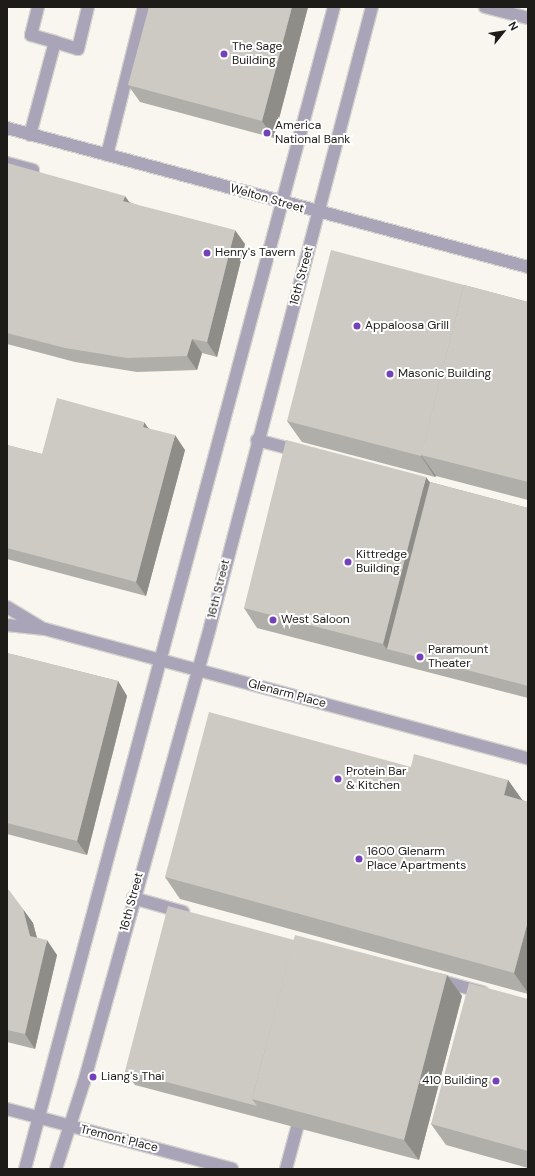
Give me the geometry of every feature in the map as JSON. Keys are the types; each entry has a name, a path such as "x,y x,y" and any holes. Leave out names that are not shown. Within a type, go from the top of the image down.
{"street":[{"path":"38,7 31,36 78,49 88,7"},
{"path":"107,155 144,7"},
{"path":"25,1169 163,661 334,7"},
{"name":"16th Street","path":"56,1169 68,1126 84,1082 319,213 372,7"},
{"path":"486,7 528,18"},
{"path":"30,135 55,42"},
{"name":"Welton Street","path":"7,128 319,213 528,267"},
{"path":"7,163 33,170"},
{"path":"257,440 313,454"},
{"name":"Glenarm Place","path":"7,607 45,629"},
{"name":"Glenarm Place","path":"7,625 45,629 528,758"},
{"path":"133,898 197,916"},
{"path":"426,976 495,995"},
{"name":"Tremont Place","path":"7,1109 232,1169"},
{"path":"286,1169 297,1128"}],"building":[{"name":"The Sage Building","path":"149,7 292,7 262,121 128,85"},
{"path":"7,163 125,196 123,201 235,230 207,342 192,339 187,356 127,358 65,348 7,333"},
{"name":"Masonic Building","path":"331,250 464,285 421,456 287,421"},
{"path":"464,285 528,302 528,482 421,455"},
{"path":"57,398 144,422 143,427 175,435 136,582 7,548 7,445 42,454"},
{"name":"Kittredge Building","path":"286,440 426,477 383,644 244,608"},
{"name":"Paramount Theater","path":"430,482 528,508 528,686 387,649"},
{"path":"7,653 118,681 77,841 7,823"},
{"name":"1600 Glenarm Place Apartments","path":"209,712 411,767 414,754 508,780 504,795 528,802 528,921 514,973 165,877"},
{"path":"7,889 23,909 30,936 47,940 25,1034 7,1030"},
{"path":"168,906 294,940 252,1099 257,1106 125,1071"},
{"path":"295,935 447,975 404,1140 252,1099"},
{"name":"410 Building","path":"469,983 528,999 528,1151 431,1124"}],"place":[{"name":"The Sage Building","path":"224,54"},
{"name":"America National Bank","path":"267,133"},
{"name":"Henry's Tavern","path":"207,253"},
{"name":"Appaloosa Grill","path":"357,326"},
{"name":"Masonic Building","path":"390,374"},
{"name":"Kittredge Building","path":"348,562"},
{"name":"West Saloon","path":"273,620"},
{"name":"Paramount Theater","path":"420,657"},
{"name":"Protein Bar & Kitchen","path":"338,779"},
{"name":"1600 Glenarm Place Apartments","path":"359,859"},
{"name":"Liang's Thai","path":"93,1077"},
{"name":"410 Building","path":"496,1081"}]}
